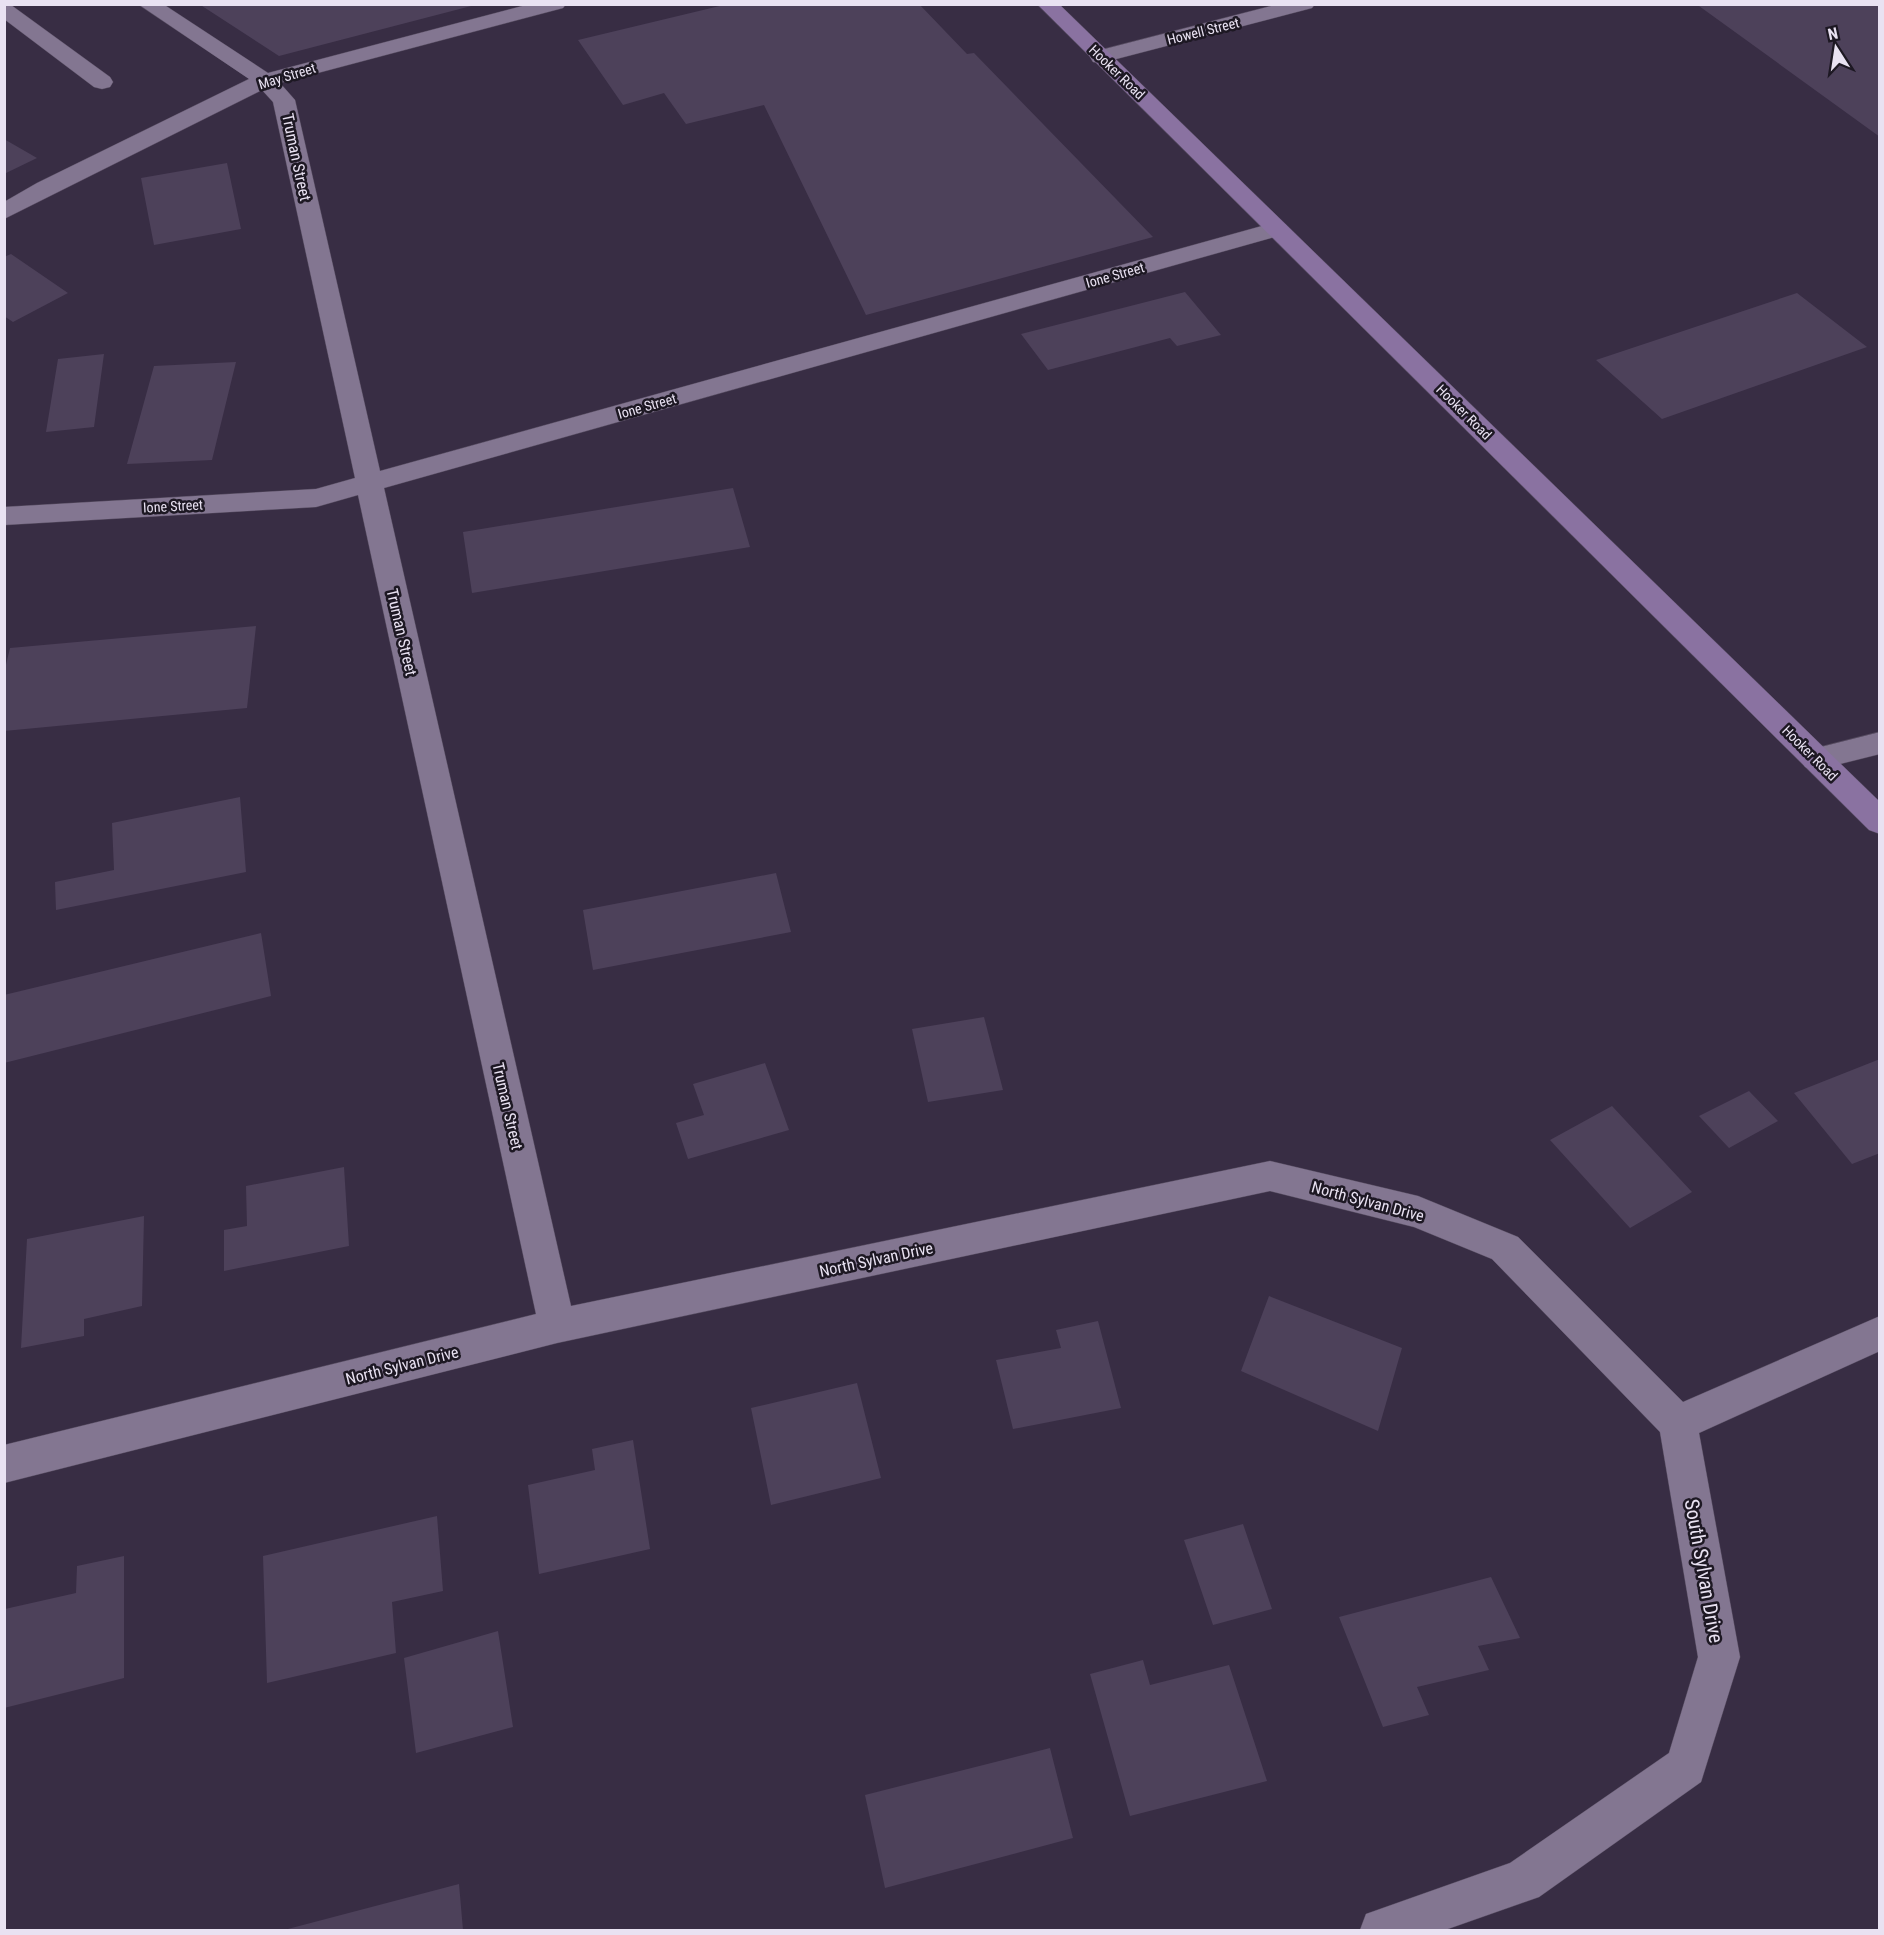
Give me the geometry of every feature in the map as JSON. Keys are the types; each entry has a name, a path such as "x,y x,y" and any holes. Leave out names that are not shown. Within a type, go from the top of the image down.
{"main road":[{"name":"Hooker Road","path":"1047,4 1880,822"}],"street":[{"name":"Truman Street","path":"148,4 265,80 284,100 557,1326"},
{"name":"May Street","path":"9,204 265,80 556,4"},
{"name":"Howell Street","path":"1101,57 1305,4"},
{"path":"4,9 102,82"},
{"name":"Ione Street","path":"4,516 316,498 1277,229"},
{"path":"1816,759 1880,743"},
{"name":"North Sylvan Drive","path":"4,1464 557,1326 1270,1176 1418,1212 1505,1248 1678,1423"},
{"path":"1678,1423 1880,1333"},
{"name":"South Sylvan Drive","path":"1382,1930 1523,1881 1686,1767 1719,1657 1678,1423"}],"building":[{"path":"199,4 474,4 475,5 279,56"},
{"path":"728,4 919,4 967,54 974,53 1153,237 866,315 764,105 686,124 664,93 623,105 578,40"},
{"path":"1705,4 1880,4 1880,137 1699,6"},
{"path":"4,139 37,158 4,174"},
{"path":"227,163 241,229 154,245 141,178"},
{"path":"11,254 68,293 13,322 4,316 4,257"},
{"path":"1185,292 1221,335 1177,346 1170,338 1048,370 1021,334"},
{"path":"1797,293 1867,347 1662,419 1596,360"},
{"path":"104,354 94,427 46,432 58,359"},
{"path":"236,362 212,460 127,464 154,366"},
{"path":"733,488 750,547 472,593 463,532"},
{"path":"256,626 247,708 4,731 4,673 10,648"},
{"path":"240,797 246,872 56,910 55,882 114,870 112,823"},
{"path":"776,873 791,932 593,970 583,910"},
{"path":"261,933 271,996 4,1063 4,995"},
{"path":"984,1017 1003,1090 928,1102 912,1029"},
{"path":"1880,1059 1880,1153 1852,1164 1794,1093"},
{"path":"765,1063 789,1130 688,1159 676,1123 704,1115 693,1084"},
{"path":"1749,1091 1778,1121 1729,1148 1699,1116"},
{"path":"1612,1106 1692,1192 1630,1228 1550,1140"},
{"path":"344,1167 349,1246 224,1271 224,1230 247,1226 246,1186"},
{"path":"144,1216 142,1306 84,1319 84,1336 21,1348 27,1239"},
{"path":"1269,1296 1402,1348 1378,1431 1241,1371"},
{"path":"1098,1321 1121,1408 1013,1429 996,1360 1061,1348 1056,1330"},
{"path":"857,1383 881,1478 771,1505 751,1408"},
{"path":"633,1440 650,1549 539,1574 528,1485 595,1470 592,1449"},
{"path":"437,1516 443,1591 392,1602 396,1653 267,1683 263,1556"},
{"path":"1243,1524 1272,1609 1213,1625 1184,1540"},
{"path":"124,1556 124,1678 4,1708 5,1609 76,1593 77,1566"},
{"path":"1491,1577 1520,1638 1478,1646 1489,1670 1417,1687 1429,1715 1383,1727 1339,1617"},
{"path":"498,1631 513,1727 416,1753 404,1658"},
{"path":"1143,1660 1150,1685 1229,1665 1267,1781 1130,1816 1090,1674"},
{"path":"1050,1748 1073,1838 885,1888 865,1795"},
{"path":"459,1884 463,1930 284,1930"}]}
